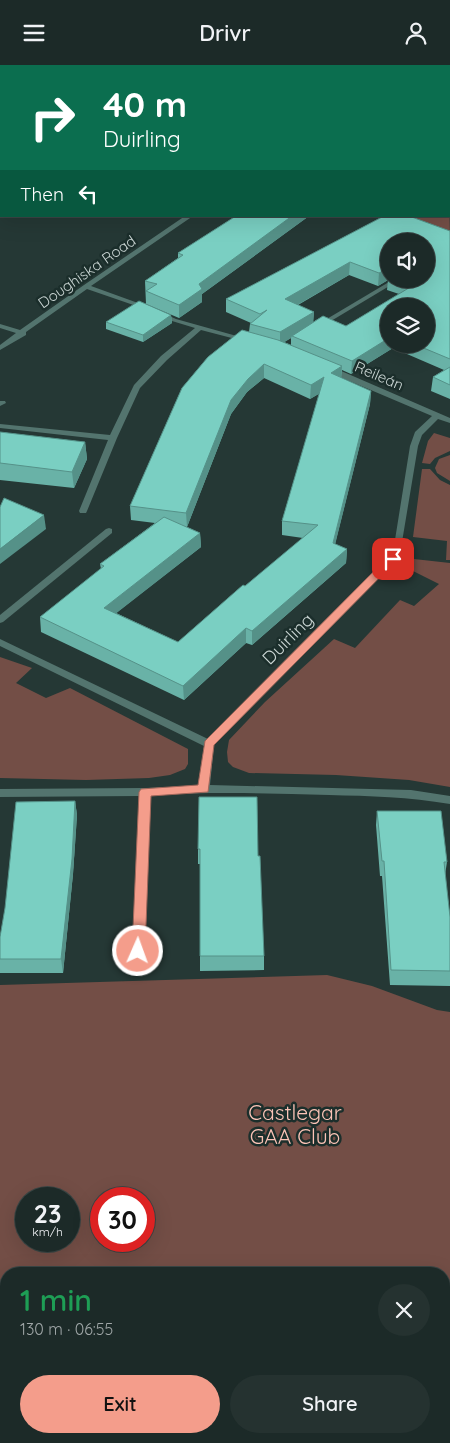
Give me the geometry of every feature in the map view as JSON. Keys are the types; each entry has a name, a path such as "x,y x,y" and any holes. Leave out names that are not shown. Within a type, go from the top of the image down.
{"street":[{"name":"Doughiska Road","path":"0,348 86,286 189,217"},
{"path":"86,286 136,303 174,320 253,341"},
{"path":"314,329 383,288"},
{"path":"0,326 23,333"},
{"path":"83,511 113,438 137,387 164,358 200,327"},
{"name":"Reileán","path":"324,367 450,421"},
{"path":"398,546 414,445 418,434 438,415"},
{"path":"0,426 113,438"},
{"path":"0,620 109,531"},
{"name":"Duirling","path":"209,744 393,559"},
{"path":"0,642 209,744 204,789"},
{"path":"0,793 145,792 204,789 411,794 450,800"},
{"path":"138,951 145,792"}],"green space":[{"path":"384,217 450,217 450,240 435,235 435,233 430,233"},
{"path":"434,433 450,438 450,451 435,458 430,464 422,463 428,441"},
{"path":"450,455 450,481 437,473 435,468 439,459"},
{"path":"422,469 430,469 440,480 450,485 450,560 446,560 447,541 413,537"},
{"path":"405,558 450,563 450,787 409,780 336,775 249,773 233,767 228,762 229,740 265,702 334,639 355,648 400,600 414,606 439,584 403,566 402,561"},
{"path":"0,657 32,668 16,683 46,698 70,688 188,749 188,764 185,769 170,775 149,778 86,780 0,778"},
{"name":"Castlegar GAA Club","path":"327,975 372,986 437,1010 450,1012 450,1267 0,1267 0,985"}],"building":[{"path":"234,217 291,217 199,284 202,289 179,305 146,291 157,284 145,281 183,255 178,253"},
{"path":"382,217 412,217 450,231 450,359 435,353 435,298 392,298 409,288 435,288 435,233 380,233 380,272 350,262 285,299 314,312 280,332 250,324 267,310 260,314 226,299"},
{"path":"139,301 171,315 143,335 106,322"},
{"path":"380,305 380,344 352,361 292,336 323,316 346,326"},
{"path":"242,330 278,340 342,366 331,373 371,391 333,543 347,549 252,631 246,628 183,686 40,617 104,566 100,564 164,517 200,533 104,608 178,642 243,585 245,586 318,525 282,521 324,377 311,385 264,364 248,379 231,400 186,513 130,506 182,388 208,357"},
{"path":"450,367 450,385 433,377"},
{"path":"0,432 85,442 72,472 0,463"},
{"path":"4,498 44,515 0,549 0,507"},
{"path":"199,797 257,797 258,856 260,856 264,956 200,956"},
{"path":"75,801 72,859 61,959 0,959 0,937 5,908 16,802"},
{"path":"377,811 441,811 447,862 444,862 450,917 450,971 391,970 384,861 382,861"}],"route":[{"path":"138,951 145,792 204,789 209,744 393,559"}]}
